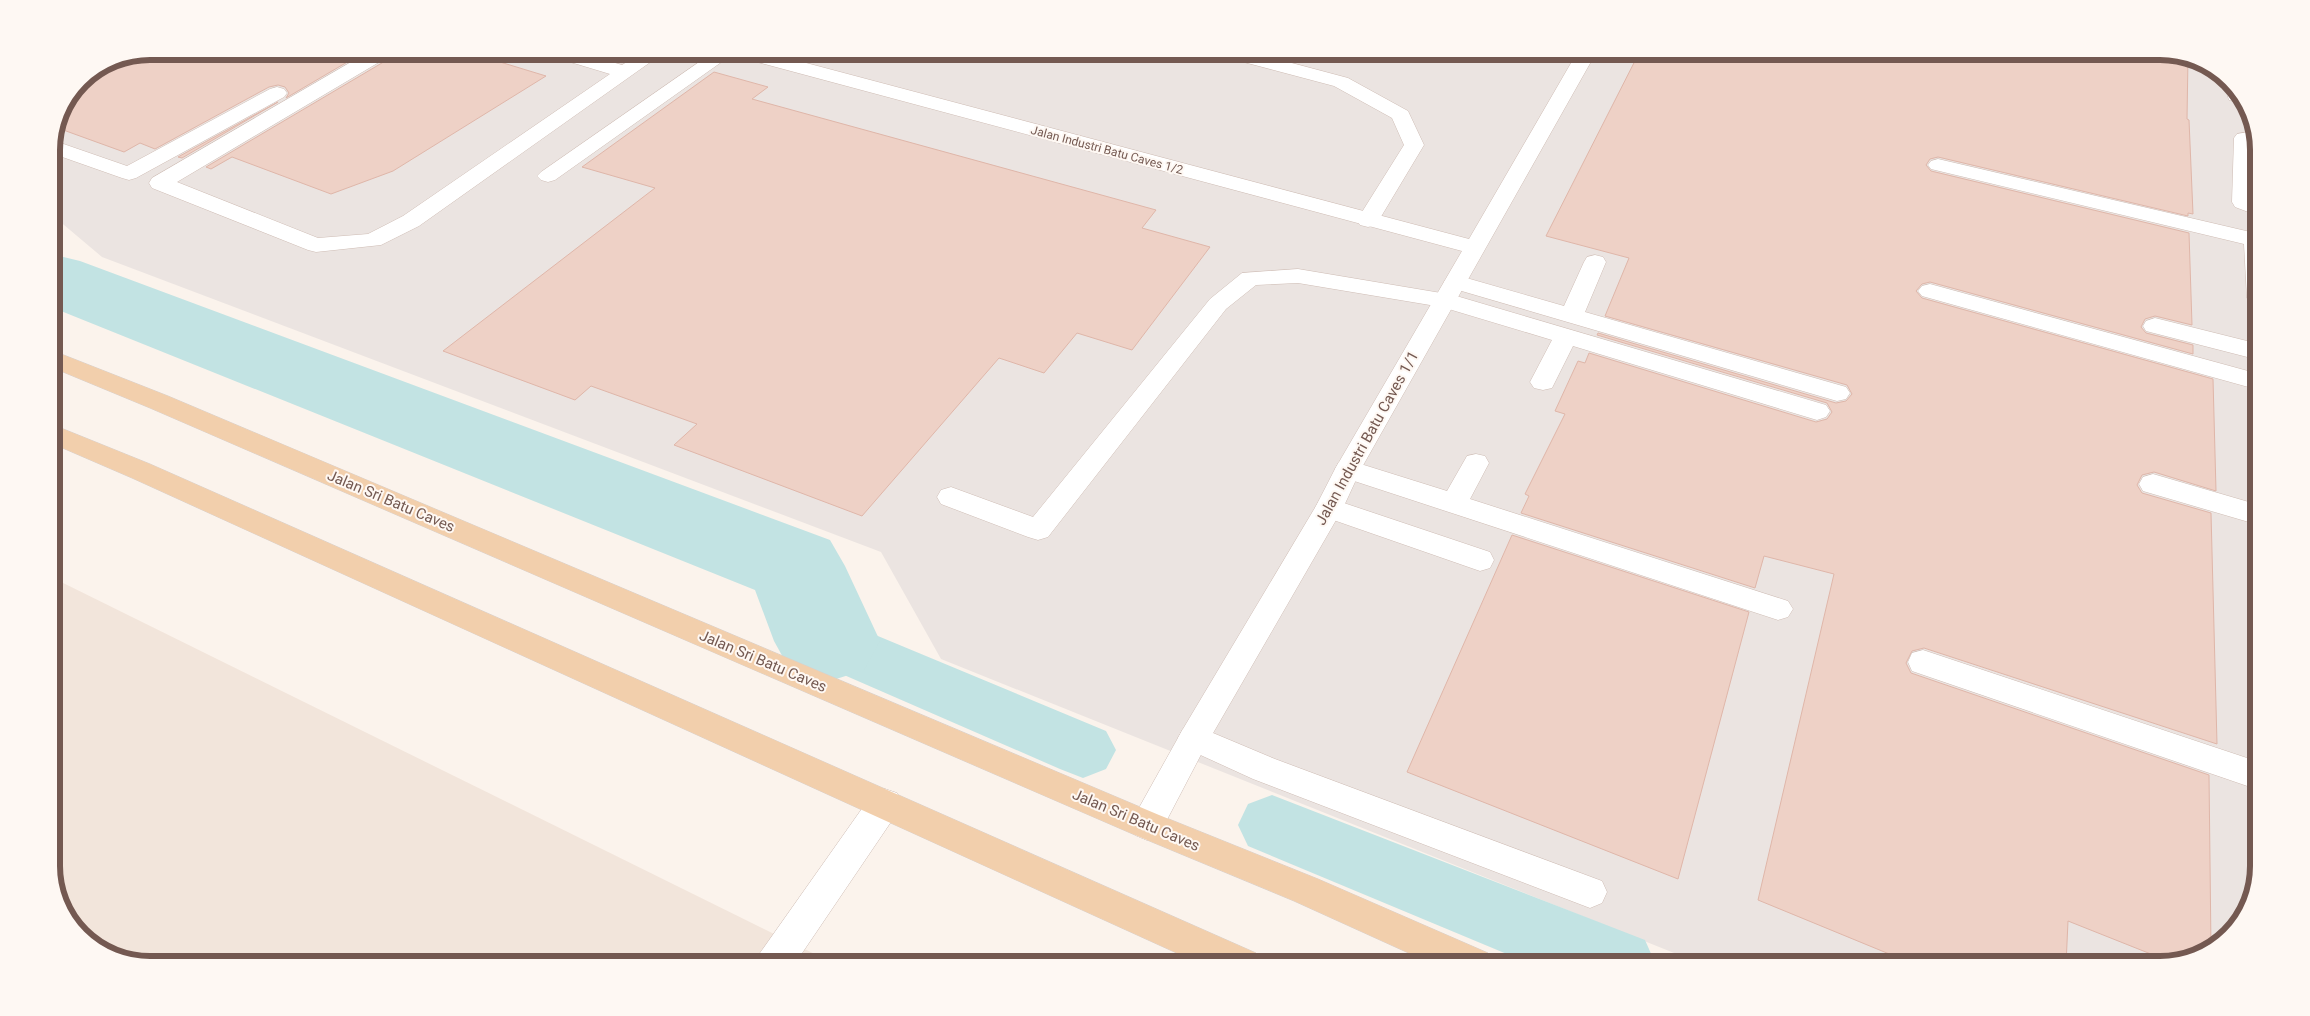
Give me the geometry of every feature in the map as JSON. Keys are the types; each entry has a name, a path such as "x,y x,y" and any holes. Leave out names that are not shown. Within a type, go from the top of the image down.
{"main road":[{"name":"Jalan Sri Batu Caves","path":"60,361 1147,825 1306,890 1454,956"},
{"path":"60,437 885,803 1223,956"}],"street":[{"path":"60,149 129,174 337,60"},
{"path":"369,60 160,183 316,245 373,240 411,221 643,60"},
{"path":"584,60 625,72"},
{"path":"548,176 715,60"},
{"name":"Jalan Industri Batu Caves 1/2","path":"772,60 1475,248"},
{"path":"1258,60 1341,82 1401,115 1414,145 1368,220"},
{"name":"Jalan Industri Batu Caves 1/1","path":"1147,825 1194,738 1329,508 1348,469 1583,60"},
{"path":"2249,138 2244,138 2243,202 2250,206"},
{"path":"1938,165 2250,238"},
{"path":"1543,382 1569,326 1595,262"},
{"path":"951,497 1038,530 1218,304 1250,278 1298,276 1451,291 1569,326 1818,411"},
{"path":"1930,291 2250,380"},
{"path":"1569,326 1837,393"},
{"path":"2155,326 2250,350"},
{"path":"1454,504 1476,463"},
{"path":"1348,469 1778,609"},
{"path":"2153,484 2250,512"},
{"path":"1329,508 1480,560"},
{"path":"1923,662 2250,773"},
{"path":"1194,738 1264,769 1590,892"},
{"path":"779,956 885,803"}],"shaded area":[{"path":"144,60 2166,60 2184,63 2205,72 2224,86 2241,110 2250,144 2250,866 2245,895 2238,911 2219,934 2200,947 2172,955 1682,956 941,659 881,552 102,257 60,222 60,144 63,126 69,110 86,86 110,69"},
{"path":"60,581 819,956 144,956 126,953 110,947 91,934 75,916 65,895 60,872"}],"building":[{"path":"144,60 351,60 286,98 289,93 285,87 278,85 269,87 155,149 140,143 124,152 62,130 69,110 86,86 110,69"},
{"path":"387,60 494,60 546,76 393,171 331,194 232,157 211,169 206,167"},
{"path":"1635,60 2166,60 2188,64 2187,119 2189,120 2193,214 2188,213 2188,216 1938,157 1930,159 1926,165 1931,171 2189,233 2192,325 2155,316 2145,319 2141,327 2146,333 2193,345 2193,354 1930,282 1922,284 1916,291 1922,298 2213,379 2216,491 2154,472 2142,475 2137,485 2142,493 2211,513 2217,744 1924,648 1912,651 1906,663 1911,673 2209,775 2211,940 2184,953 2156,956 2068,921 2066,956 1894,956 1758,900 1834,574 1764,556 1755,588 1521,513 1529,496 1525,494 1565,414 1555,411 1578,361 1585,363 1589,353 1816,422 1827,419 1832,412 1827,403 1597,335 1598,333 1836,403 1846,401 1852,394 1847,385 1605,316 1629,258 1546,236"},
{"path":"714,72 768,87 752,99 1156,210 1142,228 1210,247 1132,350 1077,333 1044,373 999,358 862,516 674,445 697,424 591,386 575,400 443,351 655,188 582,167"},
{"path":"278,102 182,158 178,157"},
{"path":"1512,535 1749,612 1678,879 1407,772"}],"waterway":[{"path":"60,281 795,566 827,641"},
{"path":"827,641 1083,750"},
{"path":"1272,825 1597,956"}]}
